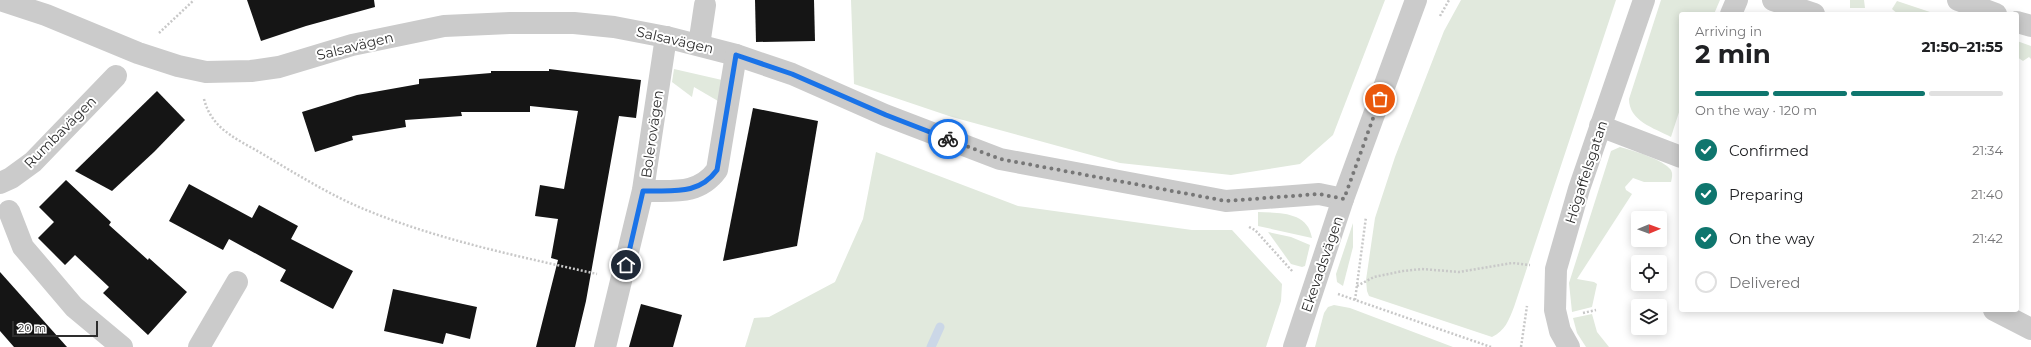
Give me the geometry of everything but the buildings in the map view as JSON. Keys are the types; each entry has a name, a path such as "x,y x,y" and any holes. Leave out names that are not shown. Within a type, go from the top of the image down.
{"street":[{"name":"Salsavägen","path":"0,0 46,15 138,53 178,66 206,72 251,71 279,67 352,45 444,26 510,23 574,23 614,27 699,45 736,55 792,74 886,115 1000,159 1226,201 1319,194 1344,199"},
{"name":"Ekevadsvägen","path":"1294,347 1344,199 1416,0"},
{"name":"Högaffelsgatan","path":"1568,347 1560,331 1555,310 1556,269 1579,189 1644,0"},
{"path":"1732,12 1737,0"},
{"path":"1773,0 1808,12"},
{"path":"1958,0 1991,12"},
{"path":"699,45 705,5"},
{"path":"2019,23 2031,26"},
{"name":"Bolerovägen","path":"605,347 643,191 666,37"},
{"path":"643,191 675,190 701,186 710,180 717,170 736,55"},
{"name":"Rumbavägen","path":"0,182 11,178 33,162 116,76"},
{"path":"1600,126 1679,156"},
{"path":"0,186 4,215 23,247 74,307 122,347"},
{"path":"199,347 237,282"},
{"path":"1998,312 2031,329"}],"path":[{"path":"1438,18 1449,0"},
{"path":"206,72 204,97 207,109 220,128 286,168 358,207 444,237 496,251 622,280"},
{"path":"1367,212 1355,300 1491,347"},
{"path":"1356,286 1374,277 1422,269 1459,272 1512,263 1534,267"}],"shaded area":[{"path":"851,0 1385,0 1333,135 1300,164 1231,175 1120,163 952,117 854,84"},
{"path":"1461,0 1616,0 1514,307 1503,328 1492,337 1369,296 1367,291 1366,280 1375,218 1395,157 1444,31"},
{"path":"1661,0 1720,0 1715,12 1679,12 1679,112 1671,137 1650,127 1638,118 1630,107 1629,99"},
{"path":"1850,0 1864,0 1865,8 1850,8"},
{"path":"1897,1 1930,12 1896,12 1892,9"},
{"path":"2019,42 2031,46 2031,59 2029,57 2023,61 2019,58"},
{"path":"674,69 722,80 718,101 694,87 692,97 672,82"},
{"path":"1620,147 1647,156 1667,166 1672,173 1671,182 1644,182 1633,178 1625,187 1626,190 1632,194 1577,279 1594,282 1597,284 1592,307 1572,312 1569,283 1611,151"},
{"path":"876,152 1018,206 1192,230 1232,230 1282,284 1281,301 1266,347 745,347 754,318 769,317 835,282 863,219"},
{"path":"1258,212 1291,215 1298,218 1305,223 1312,238 1258,226"},
{"path":"1353,223 1353,247 1343,286 1337,282 1336,274"},
{"path":"1268,232 1291,237 1310,245 1305,266 1302,267 1291,264"},
{"path":"1334,305 1350,308 1453,347 1315,347 1324,313 1328,307"},
{"path":"1592,314 1597,332 1609,347 1586,347 1577,333 1573,318"}],"waterway":[{"path":"931,347 940,327"}],"way so far":[{"path":"948,139 1000,159 1226,201 1319,194 1344,199 1380,99"}],"route":[{"path":"626,265 643,191 690,189 701,186 710,180 717,170 736,55 792,74 886,115 948,139"}]}
